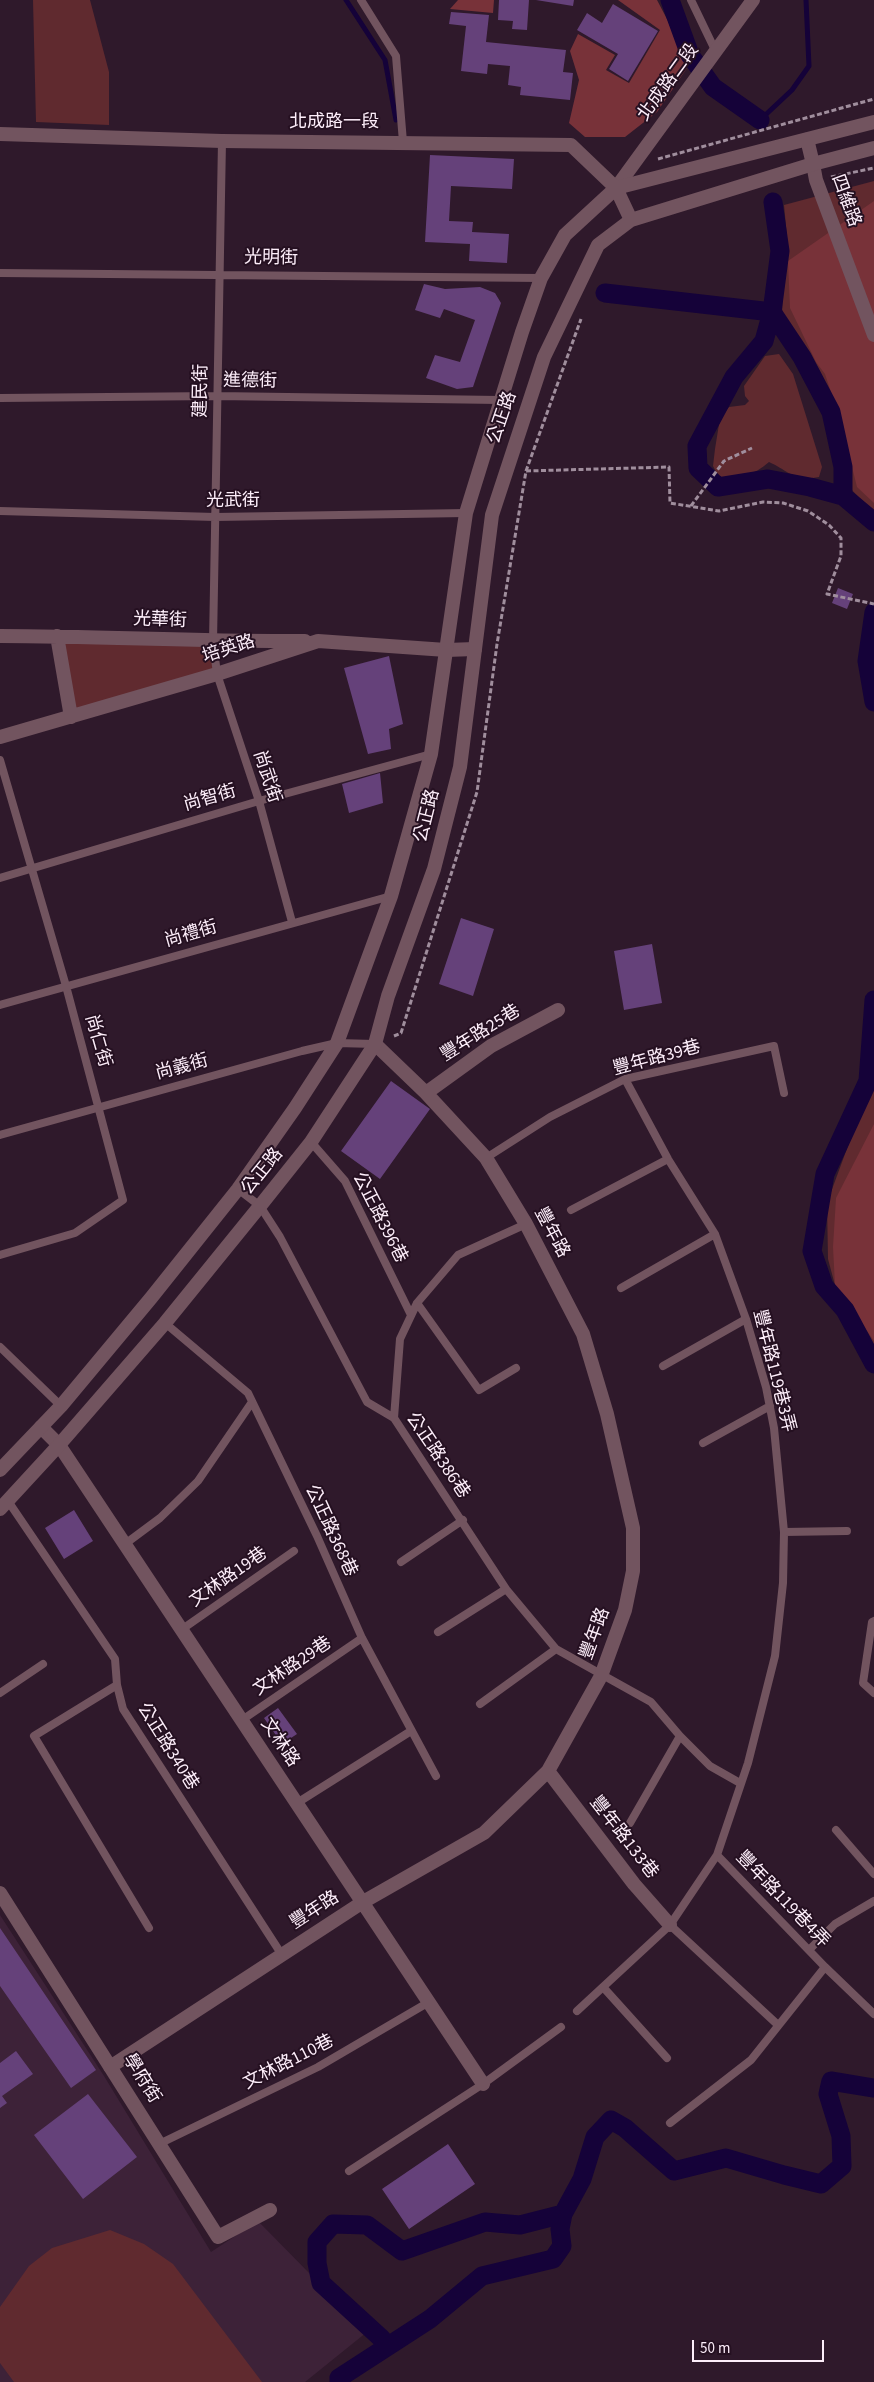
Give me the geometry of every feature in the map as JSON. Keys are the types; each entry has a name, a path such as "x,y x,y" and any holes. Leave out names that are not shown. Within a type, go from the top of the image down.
{"street":[{"name":"北成路二段","path":"616,188 753,0"},
{"name":"公正路","path":"0,1470 61,1406 238,1189 295,1108 337,1043 391,896 431,754 466,513 499,400 541,278 566,235 616,188 874,122"},
{"name":"北成路一段","path":"0,134 222,141 570,145 616,188 631,220"},
{"path":"807,139 813,164"},
{"name":"公正路","path":"4,1505 165,1323 260,1206 311,1142 375,1044 388,996 436,860 460,767 492,515 505,470 544,357 598,245 631,220 813,164 874,148"},
{"name":"四維路","path":"813,164 816,180 874,335"},
{"name":"光華街","path":"0,636 57,636 213,642 318,641"},
{"path":"57,636 71,717"},
{"name":"培英路","path":"0,737 217,674 318,641 446,650 475,649"},
{"name":"豐年路25巷","path":"426,1093 491,1046 558,1010"},
{"name":"豐年路","path":"110,2066 363,1902 484,1833 548,1772 601,1676 627,1600 633,1571 633,1528 607,1414 583,1334 526,1224 486,1158 426,1093 375,1044"},
{"name":"文林路","path":"41,1427 59,1445 483,2084"},
{"name":"豐年路133巷","path":"548,1772 634,1884 670,1925"},
{"name":"學府街","path":"0,1892 218,2237 270,2210"}],"lane":[{"path":"361,0 396,56 403,142"},
{"path":"691,0 712,56"},
{"name":"建民街","path":"213,642 218,274 222,141"},
{"name":"光明街","path":"0,273 541,278"},
{"name":"進德街","path":"0,398 217,396 499,400"},
{"name":"光武街","path":"0,511 215,517 466,513"},
{"name":"尚武街","path":"213,642 217,674 259,801 292,922"},
{"name":"尚智街","path":"0,878 259,801 431,754"},
{"name":"尚仁街","path":"0,760 66,986 123,1200 74,1233 0,1255"},
{"name":"尚禮街","path":"0,1005 292,922 391,896"},
{"name":"尚義街","path":"0,1135 337,1043 375,1044"},
{"name":"豐年路39巷","path":"486,1158 550,1116 625,1079 774,1046 784,1093"},
{"name":"豐年路119巷3弄","path":"625,1079 668,1159 715,1234 746,1319 770,1406 784,1532 783,1583 775,1656 748,1764 740,1783"},
{"name":"公正路396巷","path":"311,1142 345,1181 410,1313"},
{"path":"571,1210 668,1159"},
{"name":"公正路386巷","path":"238,1189 260,1206 280,1237 367,1402 394,1418 463,1520 506,1589 556,1649 601,1676 651,1702 680,1736 710,1766 740,1783"},
{"path":"394,1418 400,1339 410,1313 458,1255 526,1224"},
{"path":"621,1288 715,1234"},
{"path":"417,1303 479,1390 516,1368"},
{"path":"663,1366 746,1319"},
{"name":"公正路368巷","path":"165,1323 248,1393 317,1536 362,1638 436,1776"},
{"path":"0,1347 61,1406"},
{"path":"125,1544 160,1518 198,1480 252,1402"},
{"path":"703,1443 770,1406"},
{"name":"公正路340巷","path":"4,1505 115,1659 116,1685 123,1708 282,1955"},
{"path":"400,1562 463,1520"},
{"path":"784,1532 847,1531"},
{"name":"文林路19巷","path":"181,1630 294,1551"},
{"path":"438,1632 506,1589"},
{"path":"874,1621 872,1622 863,1683 874,1694"},
{"name":"文林路29巷","path":"242,1720 362,1638"},
{"path":"480,1704 556,1649"},
{"path":"0,1693 43,1664"},
{"path":"116,1685 34,1736 149,1928"},
{"path":"297,1804 411,1731"},
{"path":"630,1823 680,1736"},
{"name":"豐年路119巷4弄","path":"577,2011 670,1925 717,1855 740,1783"},
{"path":"836,1830 874,1874"},
{"name":"豐年路119巷4弄","path":"717,1855 825,1967 874,2014"},
{"path":"809,1950 835,1924 874,1901"},
{"path":"670,1925 778,2025"},
{"name":"豐年路119巷4弄","path":"670,2123 750,2060 825,1967"},
{"path":"603,1987 667,2058"},
{"name":"文林路110巷","path":"160,2144 318,2067 429,2002"},
{"path":"349,2171 483,2084 560,2027"}],"path":[{"path":"631,167 874,100"},
{"path":"816,180 874,168"},
{"path":"375,1044 401,1032 477,792 497,644 526,471 584,313"},
{"path":"691,506 724,461 752,448"},
{"path":"505,470 669,467 670,503 719,511 764,502 783,503 808,511 829,525 841,538 842,556 827,594 874,604"}],"shaded area":[{"path":"33,0 90,0 109,72 109,125 36,122"},
{"path":"458,0 494,0 493,13 450,9"},
{"path":"618,0 657,0 668,21 687,68 657,112 625,137 585,137 569,123 579,80 570,51 578,34 615,55 606,70 629,83 660,30"},
{"path":"874,181 874,513 849,487 820,384 782,327 783,254 787,237 784,205"},
{"path":"874,201 874,503 857,487 840,419 825,374 816,362 790,308 788,261"},
{"path":"779,354 793,374 822,467 819,477 797,477 769,462 758,470 746,475 720,479 713,466 720,418 729,407 745,405 749,401 745,396 744,386 765,356"},
{"path":"57,636 213,642 217,674 71,717"},
{"path":"874,1075 874,1366 844,1319 828,1259 827,1203"},
{"path":"874,1124 874,1341 835,1285 833,1247 836,1198"},
{"path":"0,1915 104,2076 211,2252 258,2221 367,2332 305,2382 0,2382"},
{"path":"110,2230 144,2244 173,2264 262,2382 14,2382 0,2363 0,2307 29,2266 52,2248"}],"building":[{"path":"499,0 529,0 527,30 512,29 513,21 498,20"},
{"path":"536,0 574,0 573,6"},
{"path":"613,4 658,31 628,81 609,69 618,54 577,30 587,13 602,23"},
{"path":"451,12 489,15 486,42 566,50 563,72 573,73 570,100 520,95 521,87 508,85 510,66 488,64 487,74 461,71 466,26 449,24"},
{"path":"430,155 514,159 512,189 451,186 449,221 473,222 472,232 509,234 507,263 469,261 470,244 425,242"},
{"path":"424,284 445,289 480,287 495,293 501,303 473,387 457,389 426,378 435,355 460,362 475,320 444,309 440,318 415,310"},
{"path":"838,588 853,594 847,609 832,603"},
{"path":"389,656 403,724 389,729 391,749 368,754 344,668"},
{"path":"380,773 383,803 349,813 342,784"},
{"path":"461,918 494,929 473,996 439,984"},
{"path":"652,944 662,1003 624,1010 614,951"},
{"path":"391,1081 430,1109 380,1179 341,1151"},
{"path":"74,1510 93,1541 64,1559 45,1528"},
{"path":"278,1708 297,1734 282,1744 264,1718"},
{"path":"0,1928 96,2070 71,2088 0,1986"},
{"path":"16,2051 33,2074 2,2096 7,2103 0,2108 0,2063"},
{"path":"88,2094 137,2157 83,2199 34,2135"},
{"path":"448,2144 475,2184 409,2229 382,2189"}],"waterway":[{"path":"346,0 385,60 396,120"},
{"path":"670,0 690,55 713,87 760,120"},
{"path":"760,120 792,90 809,66 806,0"},
{"path":"773,202 780,251 772,312 764,341 734,377 697,446 698,468 718,487 768,479 843,496 874,522"},
{"path":"605,293 772,312 802,357 831,412 843,467 843,496"},
{"path":"874,612 867,661 874,702"},
{"path":"874,1000 868,1081 825,1174 812,1251 824,1286 845,1310 874,1364"},
{"path":"339,2382 339,2378 430,2319 482,2276 553,2259 562,2246 560,2229 563,2214 582,2179 595,2137 611,2120 625,2128 674,2171 726,2158 821,2184 842,2166 841,2136 828,2094 831,2081 874,2088"},
{"path":"388,2346 321,2283 317,2263 317,2242 333,2224 367,2225 402,2251 485,2222 520,2225 563,2214"}]}
